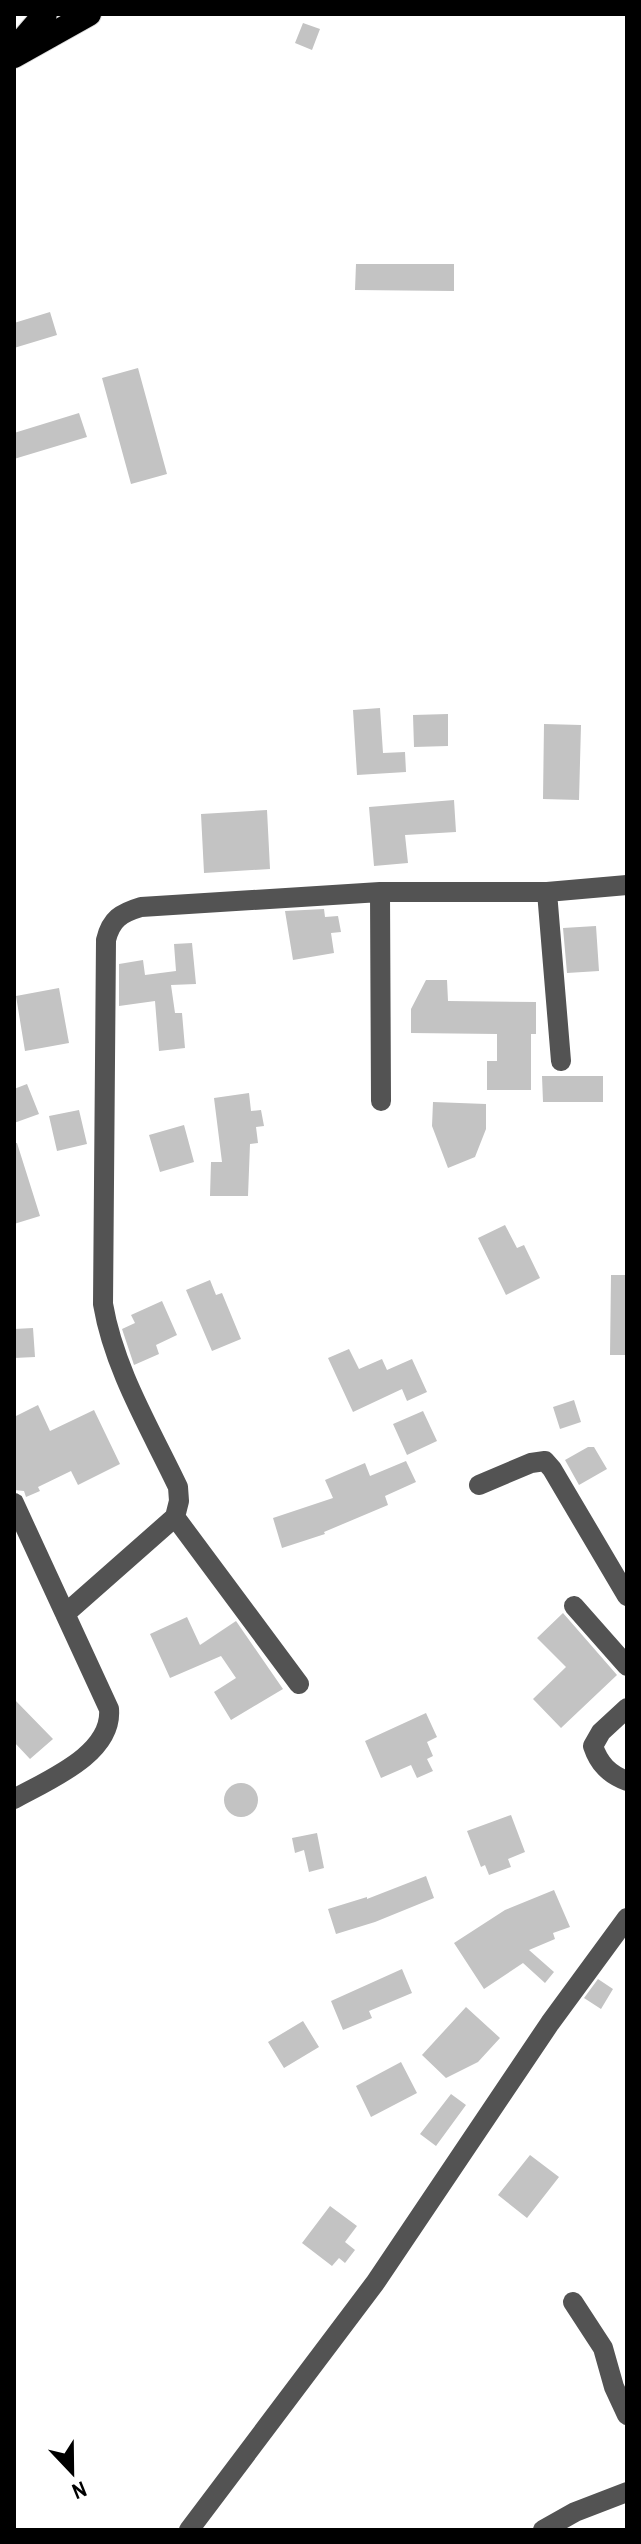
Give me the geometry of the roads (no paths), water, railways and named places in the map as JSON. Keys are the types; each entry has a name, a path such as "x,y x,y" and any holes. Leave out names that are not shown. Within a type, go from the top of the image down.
{"highway":[{"path":"14,50 45,14"},
{"path":"14,56 89,14"}],"street":[{"path":"65,1614 175,1517 179,1501 178,1487 118,1361 103,1304 106,940 111,923 125,912 141,907 380,892 547,892 627,885"},
{"path":"380,892 381,1101"},
{"path":"547,892 561,1061"},
{"path":"479,1485 531,1463 545,1461 627,1596"},
{"path":"14,1503 109,1709 110,1723 105,1736 74,1765 14,1799"},
{"path":"175,1517 299,1684"},
{"path":"574,1606 627,1666"},
{"path":"627,1708 601,1732 593,1746 598,1760 615,1776 627,1781"},
{"path":"189,2530 375,2283 550,2023 627,1918"},
{"path":"573,2302 603,2348 614,2387 627,2415"},
{"path":"543,2530 575,2512 627,2492"},
{"path":"575,2512 587,2530"}]}
